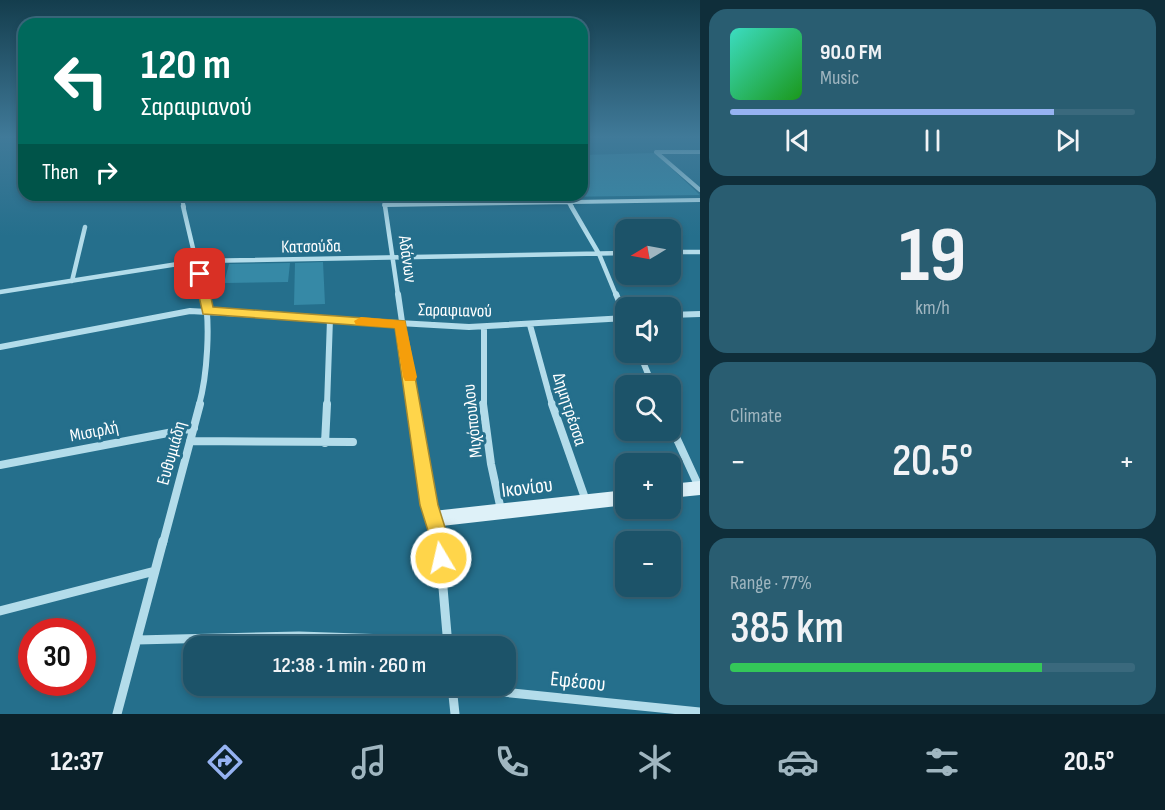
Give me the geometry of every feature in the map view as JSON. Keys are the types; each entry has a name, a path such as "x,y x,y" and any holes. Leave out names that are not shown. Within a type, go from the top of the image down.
{"street":[{"path":"676,169 700,190"},
{"name":"Ευθυμιάδη","path":"117,714 203,392 208,311 182,201"},
{"name":"Αδάνων","path":"383,201 429,505 439,537 447,636"},
{"path":"384,205 700,201"},
{"path":"569,203 599,254 616,297"},
{"path":"72,280 85,227"},
{"path":"681,252 700,252"},
{"name":"Κατσούδα","path":"0,292 197,261 615,253"},
{"name":"Σαραφιανού","path":"0,348 190,311 484,327 615,319"},
{"path":"681,315 700,314"},
{"path":"325,443 330,319"},
{"name":"Δημητρέσσα","path":"530,325 554,413 586,501"},
{"name":"Μιχόπουλου","path":"484,327 482,397 485,434 501,511"},
{"name":"Μισιρλή","path":"0,465 194,428"},
{"path":"190,441 353,442"},
{"path":"678,441 700,488 681,490"},
{"name":"Ικονίου","path":"433,519 615,498"},
{"path":"0,612 155,571"},
{"path":"136,640 183,639"},
{"name":"Εφέσου","path":"516,693 700,712"},
{"path":"453,696 455,714"}],"shaded area":[{"path":"588,169 672,169 700,195 588,197"},
{"path":"323,262 325,304 294,305 295,263"},
{"path":"290,263 288,282 224,283 229,264"}],"slow traffic":[{"path":"361,321 401,324 410,377"}],"route":[{"path":"200,274 208,311 401,324 429,505 439,537 441,558"}]}
